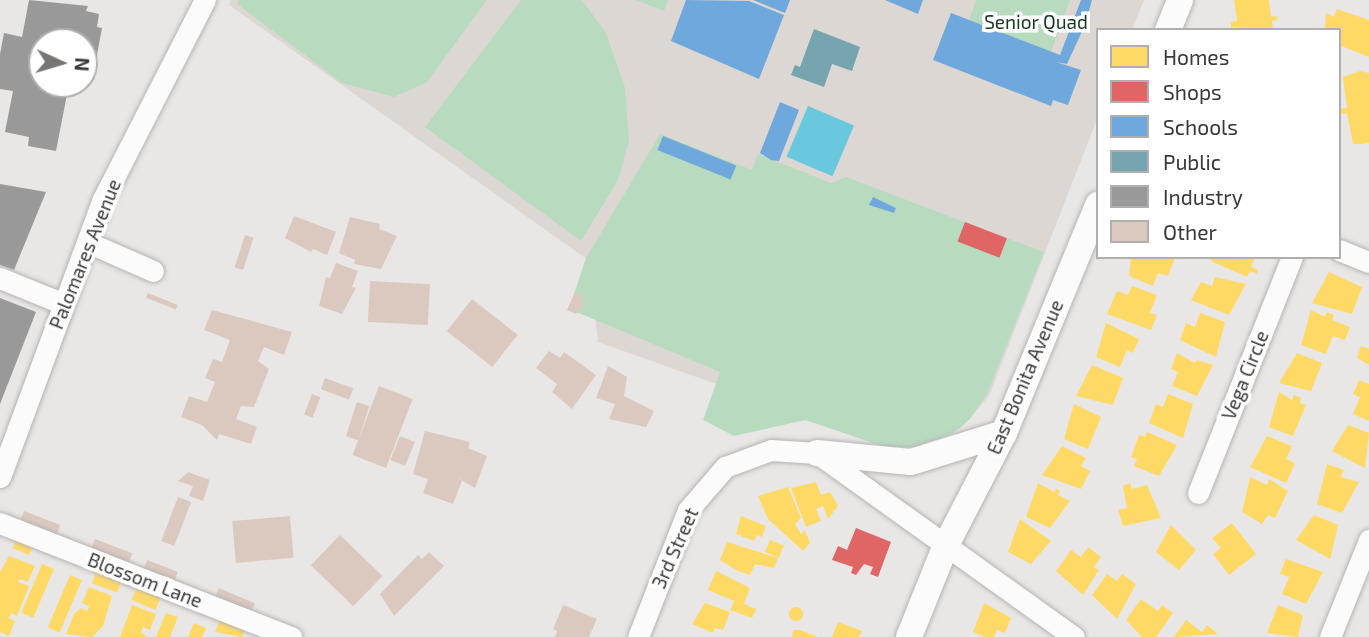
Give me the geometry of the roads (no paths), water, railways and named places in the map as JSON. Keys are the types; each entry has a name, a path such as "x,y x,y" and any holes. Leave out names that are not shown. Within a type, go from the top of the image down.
{"main road":[{"path":"1169,28 1180,0"},
{"name":"East Bonita Avenue","path":"909,637 946,545 1004,433 1096,210"},
{"path":"817,453 911,462 1004,433"}],"street":[{"name":"Palomares Avenue","path":"0,477 103,199 205,0"},
{"path":"87,242 153,271"},
{"path":"1341,251 1369,262"},
{"name":"Vega Circle","path":"1198,494 1291,259"},
{"path":"0,278 64,304"},
{"name":"3rd Street","path":"638,637 688,509 725,467 771,450 817,453"},
{"path":"817,453 1074,637"},
{"name":"Blossom Lane","path":"0,523 291,637"},
{"path":"1330,637 1369,540"}],"water":[{"path":"808,106 854,126 833,176 787,157"}],"park label":[{"name":"Senior Quad","path":"1036,22"}]}
